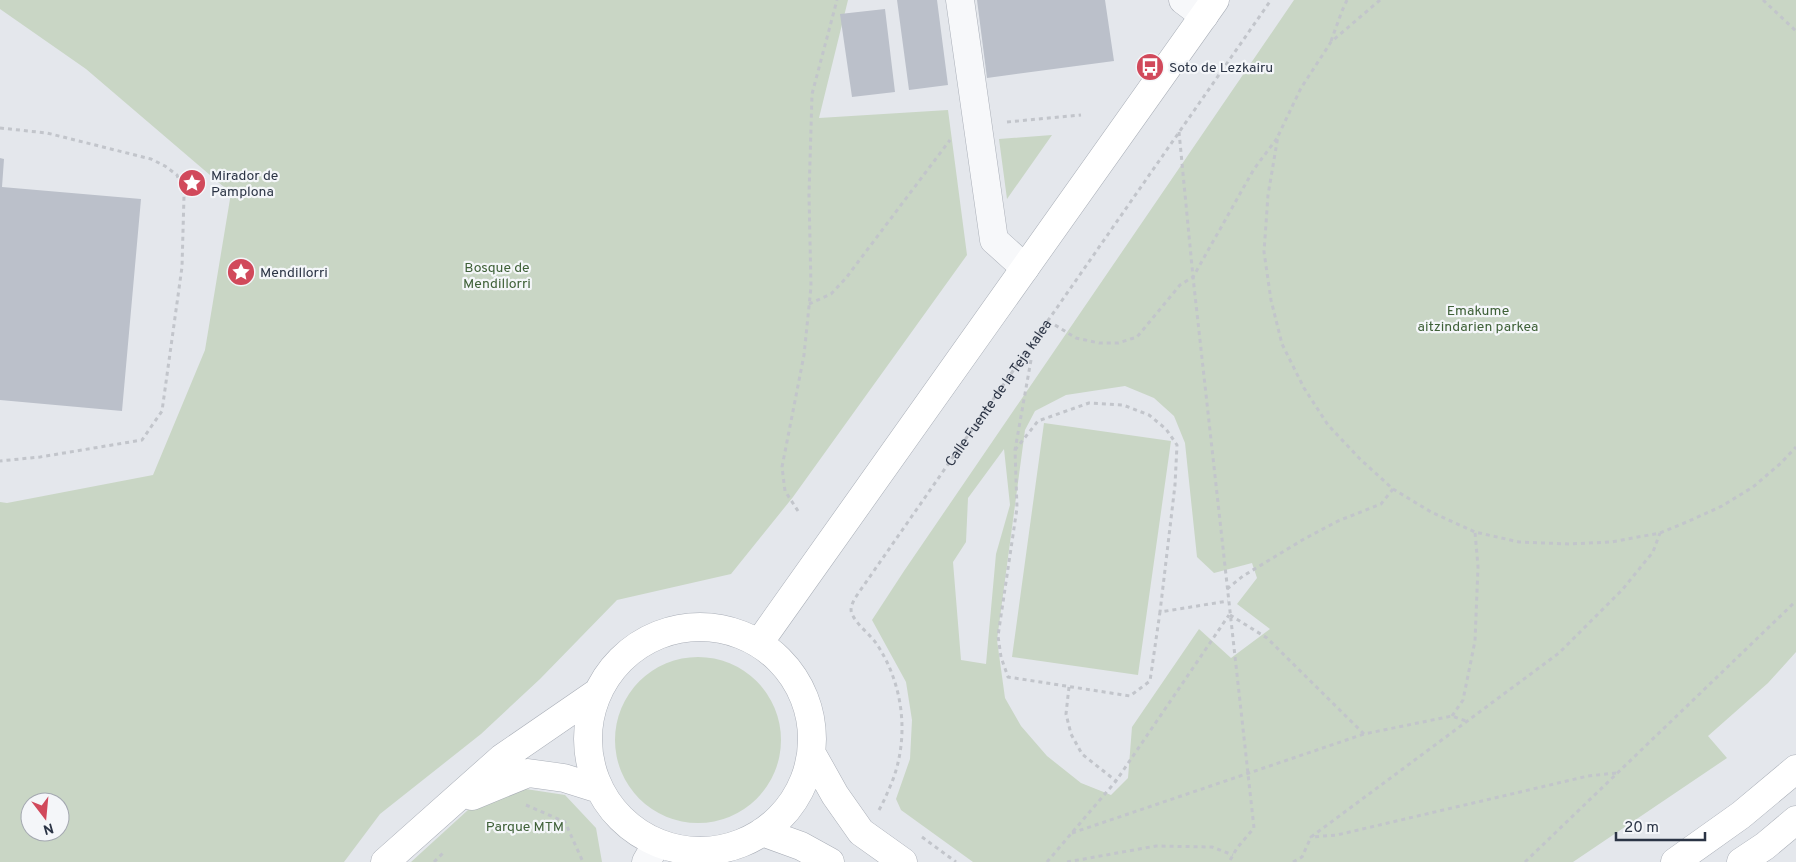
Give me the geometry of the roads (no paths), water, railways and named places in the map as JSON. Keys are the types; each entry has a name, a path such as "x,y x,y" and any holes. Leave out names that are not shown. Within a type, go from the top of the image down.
{"street":[{"path":"960,0 994,240 1025,268"},
{"path":"759,643 1025,268 1201,5"},
{"path":"686,628 724,629 759,643 784,664 802,691 812,722 812,754 803,785 786,812 762,832 729,848 692,852 652,853 634,830 614,812 599,789 589,758 588,724 598,692 619,661 650,639 686,628"},
{"path":"385,862 502,758 598,692"},
{"path":"812,754 835,795 861,832 903,862"},
{"path":"1675,862 1741,815 1796,768"},
{"path":"430,822 478,792 528,773 564,778 599,789"},
{"path":"1741,862 1766,846 1796,820"},
{"path":"762,832 802,846 830,862"}],"place":[{"name":"Soto de Lezkairu","path":"1150,67"},
{"name":"Mirador de Pamplona","path":"192,183"},
{"name":"Mendillorri","path":"241,272"}],"park label":[{"name":"Bosque de Mendillorri","path":"497,276"},
{"name":"Emakume aitzindarien parkea","path":"1478,318"},
{"name":"Parque MTM","path":"525,826"}]}
